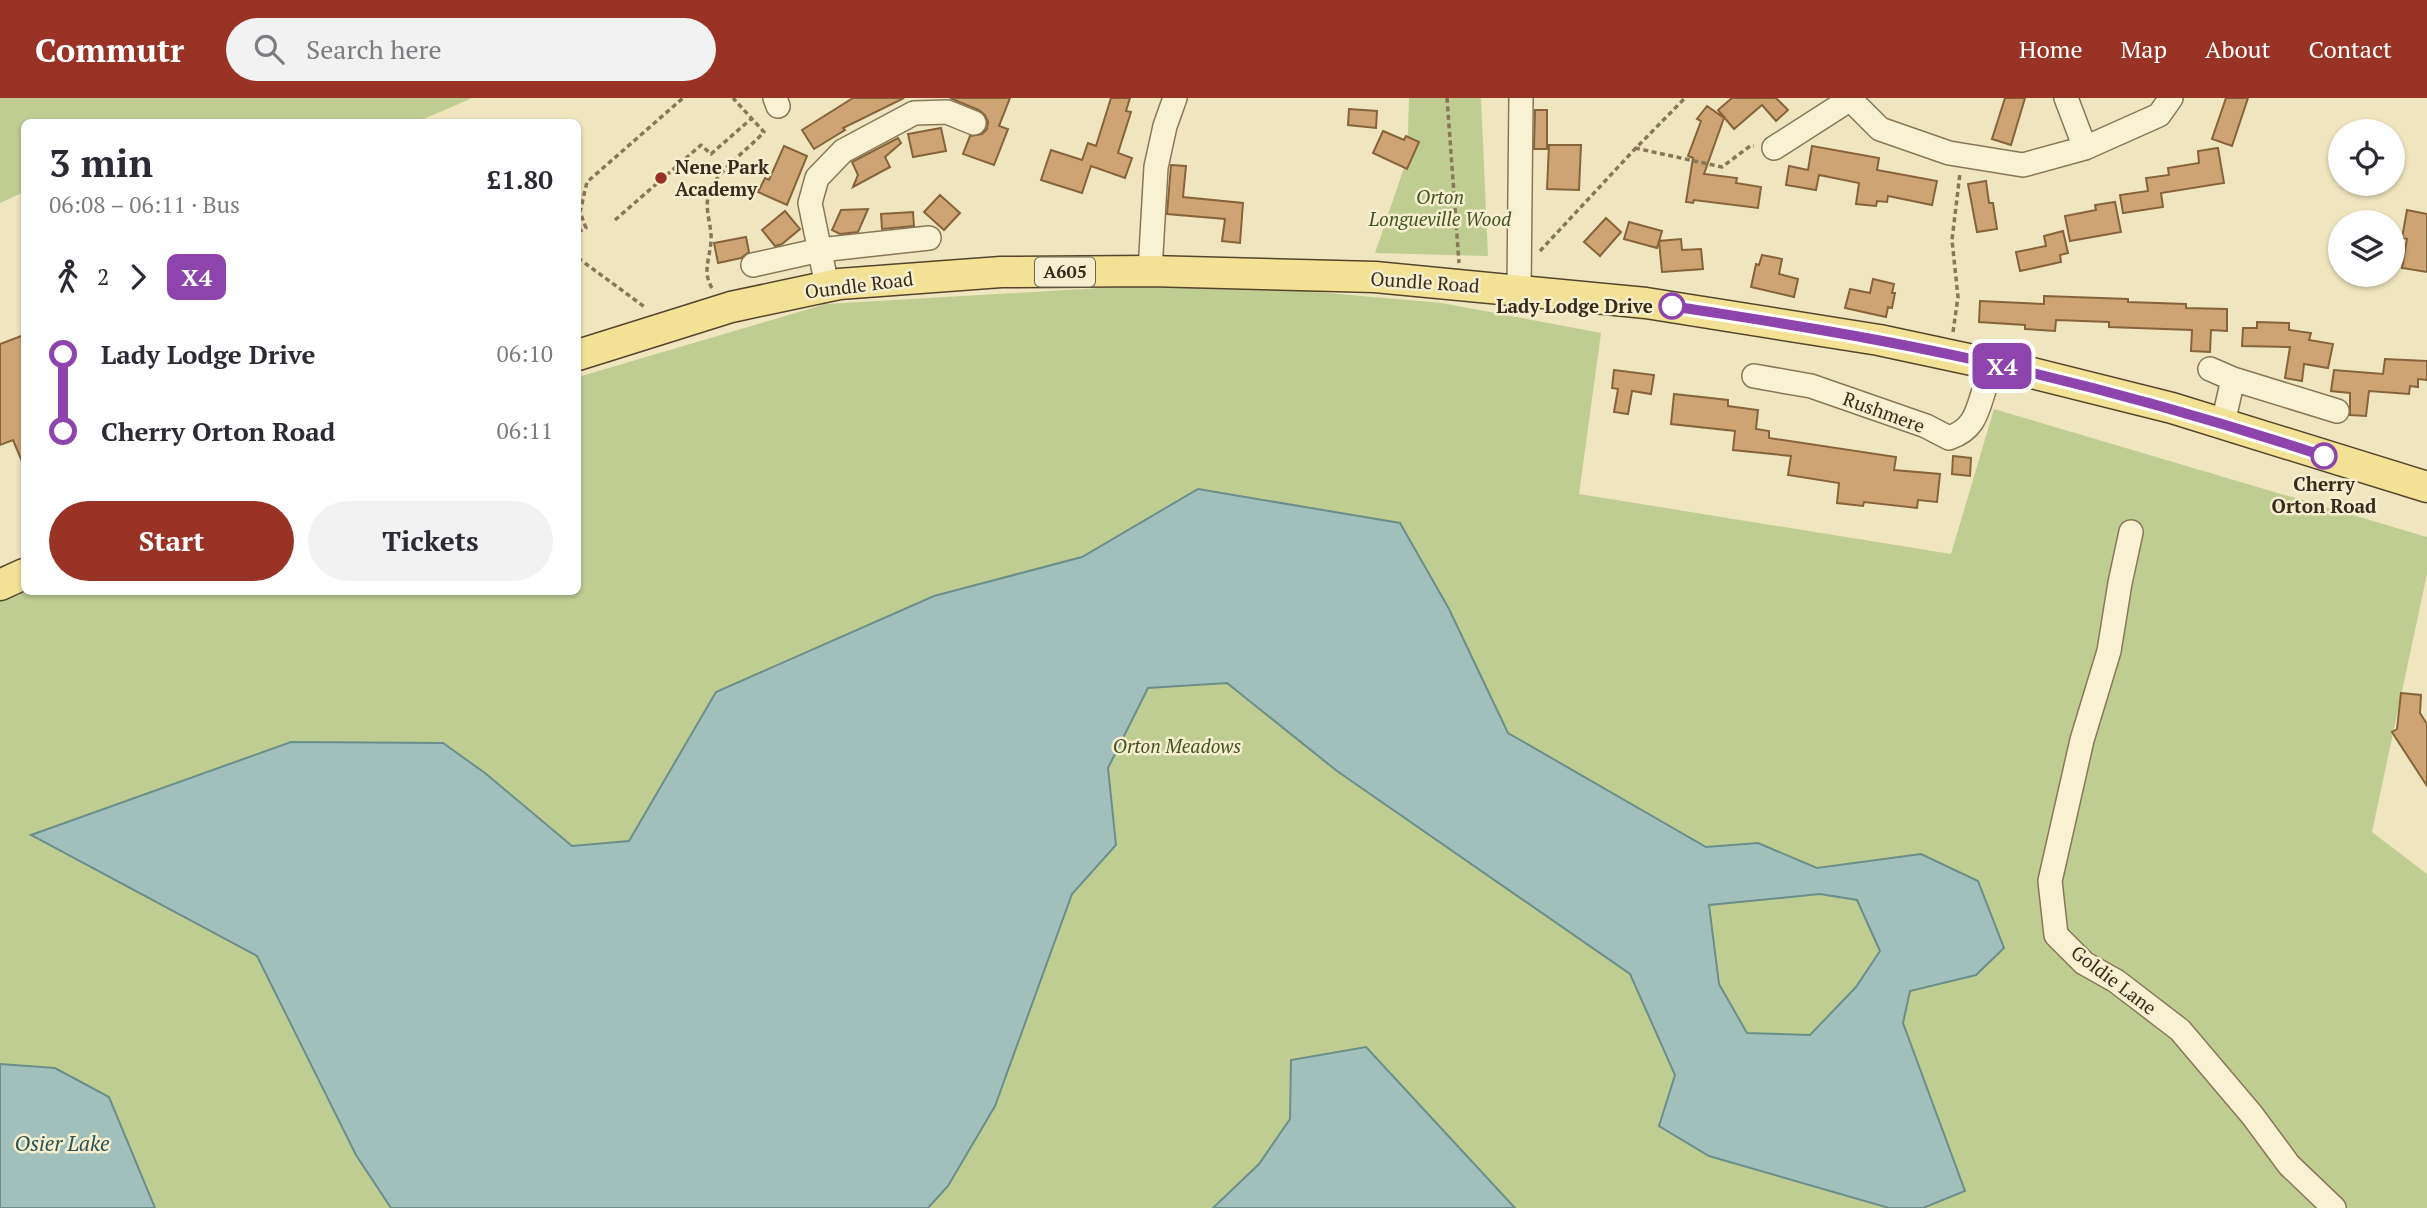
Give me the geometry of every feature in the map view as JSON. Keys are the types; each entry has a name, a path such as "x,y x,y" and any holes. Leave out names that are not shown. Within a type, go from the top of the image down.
{"main road":[{"name":"Oundle Road","path":"581,354 731,307 827,286 1001,272 1150,271 1375,278 1460,285 1520,281 1879,340 2037,374 2224,423 2427,487"},
{"path":"0,585 21,575"}],"street":[{"path":"1150,271 1156,167 1165,126 1175,98"},
{"path":"1520,281 1521,98"},
{"path":"2066,98 2085,148"},
{"path":"1773,148 1851,99 1880,129 1949,153 2023,165 2085,148 2159,115 2171,98"},
{"path":"827,286 810,203 817,178 843,151 915,113 954,105 974,123"},
{"path":"753,265 820,250 929,238"},
{"path":"2210,369 2233,379 2337,411"},
{"name":"Rushmere","path":"1754,376 1811,386 1926,426 1949,438 1963,433 1975,417 1985,387"},
{"path":"2224,423 2233,379"},
{"name":"Goldie Lane","path":"2131,532 2109,651 2082,740 2050,881 2056,935 2084,963 2116,981 2180,1030 2252,1115 2289,1165 2334,1208"}],"path":[{"path":"581,208 587,182 683,98"},
{"path":"715,292 706,274 711,237 708,196 722,172 764,132 733,98"},
{"path":"1447,98 1460,285"},
{"path":"1520,281 1635,148 1685,98"},
{"path":"615,219 701,145 711,154 752,118"},
{"path":"1635,148 1721,167 1750,146 1773,148"},
{"path":"1950,355 1958,297 1952,240 1962,155"},
{"path":"581,215 586,228 581,230"},
{"path":"581,262 650,310"}],"green space":[{"path":"0,98 472,98 424,119 21,119 21,193 0,203"},
{"name":"Orton Longueville Wood","path":"1409,98 1481,98 1488,256 1375,253 1407,159"},
{"name":"Orton Meadows","path":"1202,282 1442,303 1601,333 1579,494 1951,554 1994,409 2427,537 2427,574 2372,832 2427,874 2427,1208 0,1208 0,600 21,590 21,595 581,595 581,376 826,304"}],"water":[{"path":"1198,489 1400,523 1449,609 1508,733 1706,847 1758,843 1817,868 1921,854 1978,881 2004,948 1976,975 1910,991 1903,1023 1965,1191 1923,1208 1889,1208 1709,1156 1659,1126 1675,1075 1630,974 1337,771 1227,683 1148,688 1108,768 1116,845 1072,894 995,1106 948,1186 928,1208 391,1208 356,1155 257,956 31,835 291,742 443,743 485,773 572,846 629,841 716,692 934,596 1082,557","holes":["1820,894 1857,900 1880,951 1856,987 1810,1035 1747,1033 1719,984 1709,905"]},
{"path":"1366,1047 1515,1208 1213,1208 1259,1164 1290,1119 1291,1060"},
{"name":"Osier Lake","path":"0,1064 55,1068 109,1097 155,1208 0,1208"}],"building":[{"path":"853,98 904,98 843,128 845,130 814,149 802,130"},
{"path":"950,98 1010,98 999,126 1008,129 994,165 963,154 970,136 982,134 987,129 985,115"},
{"path":"1111,98 1130,98 1126,111 1131,112 1118,153 1132,158 1125,178 1091,166 1082,193 1041,180 1051,150 1082,160 1088,143 1096,146"},
{"path":"1732,98 1776,98 1788,110 1776,121 1762,105 1734,129 1718,110"},
{"path":"2005,98 2025,98 2011,145 1992,139"},
{"path":"2226,98 2248,98 2232,146 2212,139"},
{"path":"1707,106 1724,118 1704,174 1737,178 1736,183 1761,187 1758,208 1694,200 1693,203 1686,202 1693,158 1688,156 1701,121 1697,119"},
{"path":"1349,109 1377,111 1376,128 1348,125"},
{"path":"1535,110 1547,110 1547,149 1534,149"},
{"path":"941,128 946,151 913,157 908,134"},
{"path":"1383,131 1404,140 1406,136 1419,142 1407,169 1373,153"},
{"path":"898,138 901,143 885,157 890,167 853,187 858,175 852,162"},
{"path":"1549,145 1581,145 1579,190 1547,189"},
{"path":"784,146 807,156 787,205 758,192 765,178 769,180"},
{"path":"1812,146 1879,158 1877,170 1937,181 1932,205 1888,196 1887,202 1877,201 1876,206 1856,204 1859,183 1819,175 1816,190 1786,185 1789,166 1808,170"},
{"path":"2218,148 2224,183 2161,193 2163,207 2123,213 2120,195 2148,191 2146,178 2169,175 2168,168 2199,163 2198,151"},
{"path":"1171,165 1186,166 1183,197 1243,203 1240,243 1222,241 1225,219 1167,214"},
{"path":"1986,181 1997,229 1977,232 1968,184"},
{"path":"940,195 960,213 944,230 924,212"},
{"path":"2115,202 2121,232 2070,241 2065,216 2096,210 2095,205"},
{"path":"868,209 858,232 840,234 832,230 841,210"},
{"path":"2407,210 2427,214 2427,272 2405,268"},
{"path":"785,211 800,229 782,244 775,246 762,230"},
{"path":"913,212 914,226 882,229 881,214"},
{"path":"1606,218 1621,232 1600,256 1584,242"},
{"path":"1629,222 1662,231 1657,248 1624,239"},
{"path":"2063,231 2068,253 2060,255 2061,262 2020,271 2016,252 2046,246 2044,236"},
{"path":"746,237 749,252 741,258 718,263 714,243"},
{"path":"1681,239 1682,250 1701,249 1703,269 1662,272 1659,241"},
{"path":"1762,255 1782,259 1779,274 1798,279 1794,297 1751,287 1756,264 1759,265"},
{"path":"1873,279 1894,284 1892,308 1888,307 1886,317 1845,308 1850,289 1870,293"},
{"path":"2044,296 2128,299 2128,302 2186,304 2186,308 2227,309 2227,331 2211,330 2210,352 2191,351 2192,330 2109,327 2109,322 2056,320 2055,331 2025,329 2025,325 1979,322 1980,301 2044,304"},
{"path":"2257,322 2289,323 2289,330 2311,333 2309,340 2333,344 2328,368 2304,364 2302,381 2285,378 2290,347 2242,346 2243,328 2257,328"},
{"path":"21,336 21,459 13,440 0,445 0,344"},
{"path":"2385,359 2427,361 2427,380 2418,379 2418,387 2410,386 2409,394 2369,391 2366,416 2350,415 2350,393 2331,391 2334,370 2383,374"},
{"path":"1614,370 1654,375 1651,394 1632,391 1628,414 1614,412 1618,389 1612,388"},
{"path":"1674,394 1728,400 1728,406 1758,410 1756,429 1769,431 1769,438 1896,457 1894,470 1940,474 1937,502 1918,500 1917,508 1864,502 1863,506 1837,503 1839,483 1788,475 1791,456 1733,450 1735,431 1671,424"},
{"path":"1953,456 1971,458 1970,476 1952,474"},
{"path":"2401,693 2421,695 2420,713 2427,724 2427,786 2392,732 2397,729"}],"bus line":[{"name":"X4","path":"1672,306 1879,340 2024,371 2172,408 2324,456"}],"place":[{"name":"Nene Park Academy","path":"661,178"},
{"name":"Lady Lodge Drive","path":"1672,306"},
{"name":"Cherry Orton Road","path":"2324,456"}]}
